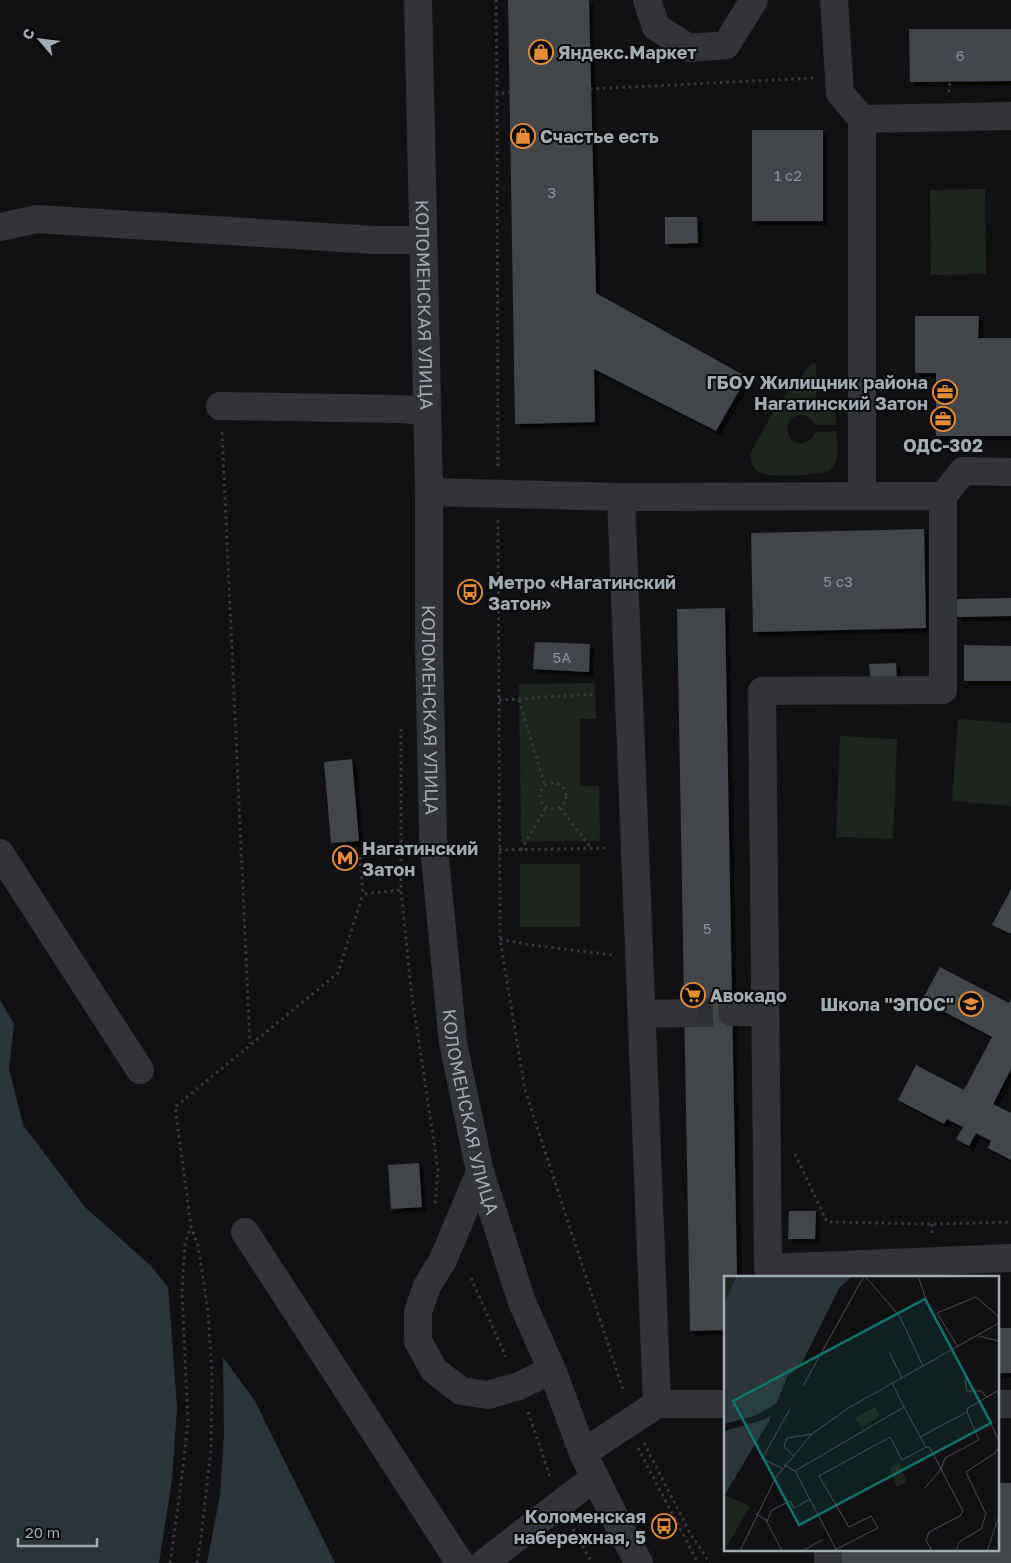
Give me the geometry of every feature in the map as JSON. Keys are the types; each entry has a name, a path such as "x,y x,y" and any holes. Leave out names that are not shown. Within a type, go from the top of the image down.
{"street":[{"name":"КОЛОМЕНСКАЯ УЛИЦА","path":"418,0 429,492 429,644 433,837 452,1043 480,1172 522,1302 552,1370 583,1453 639,1563"},
{"path":"647,0 656,26 690,48 726,45 754,0"},
{"path":"834,0 840,94 862,119 862,496"},
{"path":"862,119 1011,116"},
{"path":"0,227 37,219 375,240 423,240"},
{"path":"220,406 427,411"},
{"path":"1011,472 963,471 943,496 943,690 762,691 768,1268 1011,1258"},
{"path":"429,492 621,497 943,496"},
{"path":"621,497 657,1404"},
{"path":"0,853 140,1070"},
{"path":"732,1012 765,1012"},
{"path":"642,1014 685,1013"},
{"path":"480,1172 443,1260 427,1286 418,1312 418,1340 434,1370 461,1391 488,1395 519,1386 552,1370"},
{"path":"245,1232 460,1563"},
{"path":"583,1453 657,1404 724,1404"},
{"path":"998,1404 1011,1404"},
{"path":"484,1563 595,1477"},
{"path":"828,1550 828,1563"}],"path":[{"path":"496,0 500,939 525,1090 630,1422 698,1563"},
{"path":"590,89 839,77"},
{"path":"497,94 510,92"},
{"path":"220,406 250,1044"},
{"path":"499,700 595,694"},
{"path":"519,700 545,786"},
{"path":"553,783 561,785 564,789 566,792 565,801 560,808 546,808 540,801 539,797 545,786 553,783"},
{"path":"521,850 546,808"},
{"path":"560,808 591,848"},
{"path":"500,850 635,848"},
{"path":"197,1563 211,1451 212,1376 208,1311 198,1246 191,1226 175,1106 338,973 363,894 360,857"},
{"path":"363,894 401,890 411,989 438,1169 435,1206 432,1214"},
{"path":"500,939 530,945 640,958"},
{"path":"794,1152 827,1222 932,1224 1011,1222"},
{"path":"170,1563 188,1423 182,1290 185,1244 191,1226"},
{"path":"471,1278 506,1357"},
{"path":"528,1412 560,1504 592,1563"},
{"path":"630,1422 689,1531 710,1563"}],"shaded area":[{"path":"985,189 986,274 931,275 930,190"},
{"path":"812,363 816,363 816,403 835,402 836,425 816,425 808,417 799,415 790,421 787,427 788,433 791,439 802,443 809,440 816,432 836,431 837,455 834,465 825,473 778,476 761,473 753,466 750,454 777,405"},
{"path":"595,683 596,719 580,719 580,786 599,786 600,841 521,842 519,684"},
{"path":"958,719 1011,723 1011,806 952,801"},
{"path":"840,736 897,739 893,839 836,837"},
{"path":"520,864 580,864 580,927 520,927"},
{"path":"0,1000 14,1024 9,1069 23,1125 85,1207 151,1266 208,1337 255,1401 335,1563 0,1563"}],"pier":[{"path":"168,1284 223,1353 224,1435 220,1495 207,1563 159,1563 172,1479 177,1408"}],"building":[{"path":"508,0 589,0 596,293 747,377 716,431 594,369 595,422 515,424"},
{"path":"909,29 1011,29 1011,81 910,82"},
{"path":"752,130 823,130 823,221 752,221"},
{"path":"665,217 697,217 698,243 665,244"},
{"path":"915,316 979,316 978,338 1011,338 1011,436 936,436 936,373 915,373"},
{"path":"924,529 926,628 753,632 751,533"},
{"path":"1011,598 1011,616 957,617 957,599"},
{"path":"725,608 737,1276 724,1276 724,1330 690,1331 677,609"},
{"path":"535,642 590,644 589,672 533,669"},
{"path":"964,645 1011,646 1011,681 964,681"},
{"path":"896,663 897,685 871,687 869,664"},
{"path":"352,759 359,841 331,843 324,762"},
{"path":"1011,889 1011,934 992,925"},
{"path":"940,967 1009,1003 1011,999 1011,1069 993,1104 1011,1113 1011,1160 988,1148 991,1141 976,1133 969,1146 956,1139 963,1127 947,1119 944,1124 898,1100 916,1065 964,1090 992,1037 922,1000"},
{"path":"419,1163 422,1207 391,1209 388,1165"},
{"path":"789,1211 816,1211 815,1239 788,1239"},
{"path":"998,1328 1011,1328 1011,1373 998,1373"},
{"path":"998,1483 1011,1483 1011,1563 835,1563 835,1550 998,1550"}],"tunnel":[{"path":"685,1013 732,1012"}],"place":[{"name":"Яндекс.Маркет","path":"541,52"},
{"name":"Счастье есть","path":"523,136"},
{"name":"ГБОУ Жилищник района Нагатинский Затон","path":"945,392"},
{"name":"ОДС-302","path":"943,419"},
{"name":"Метро «Нагатинский Затон»","path":"470,592"},
{"name":"Нагатинский Затон","path":"345,858"},
{"name":"Авокадо","path":"693,995"},
{"name":"Школа \"ЭПОС\"","path":"971,1004"},
{"name":"Коломенская набережная, 5","path":"664,1526"}]}
